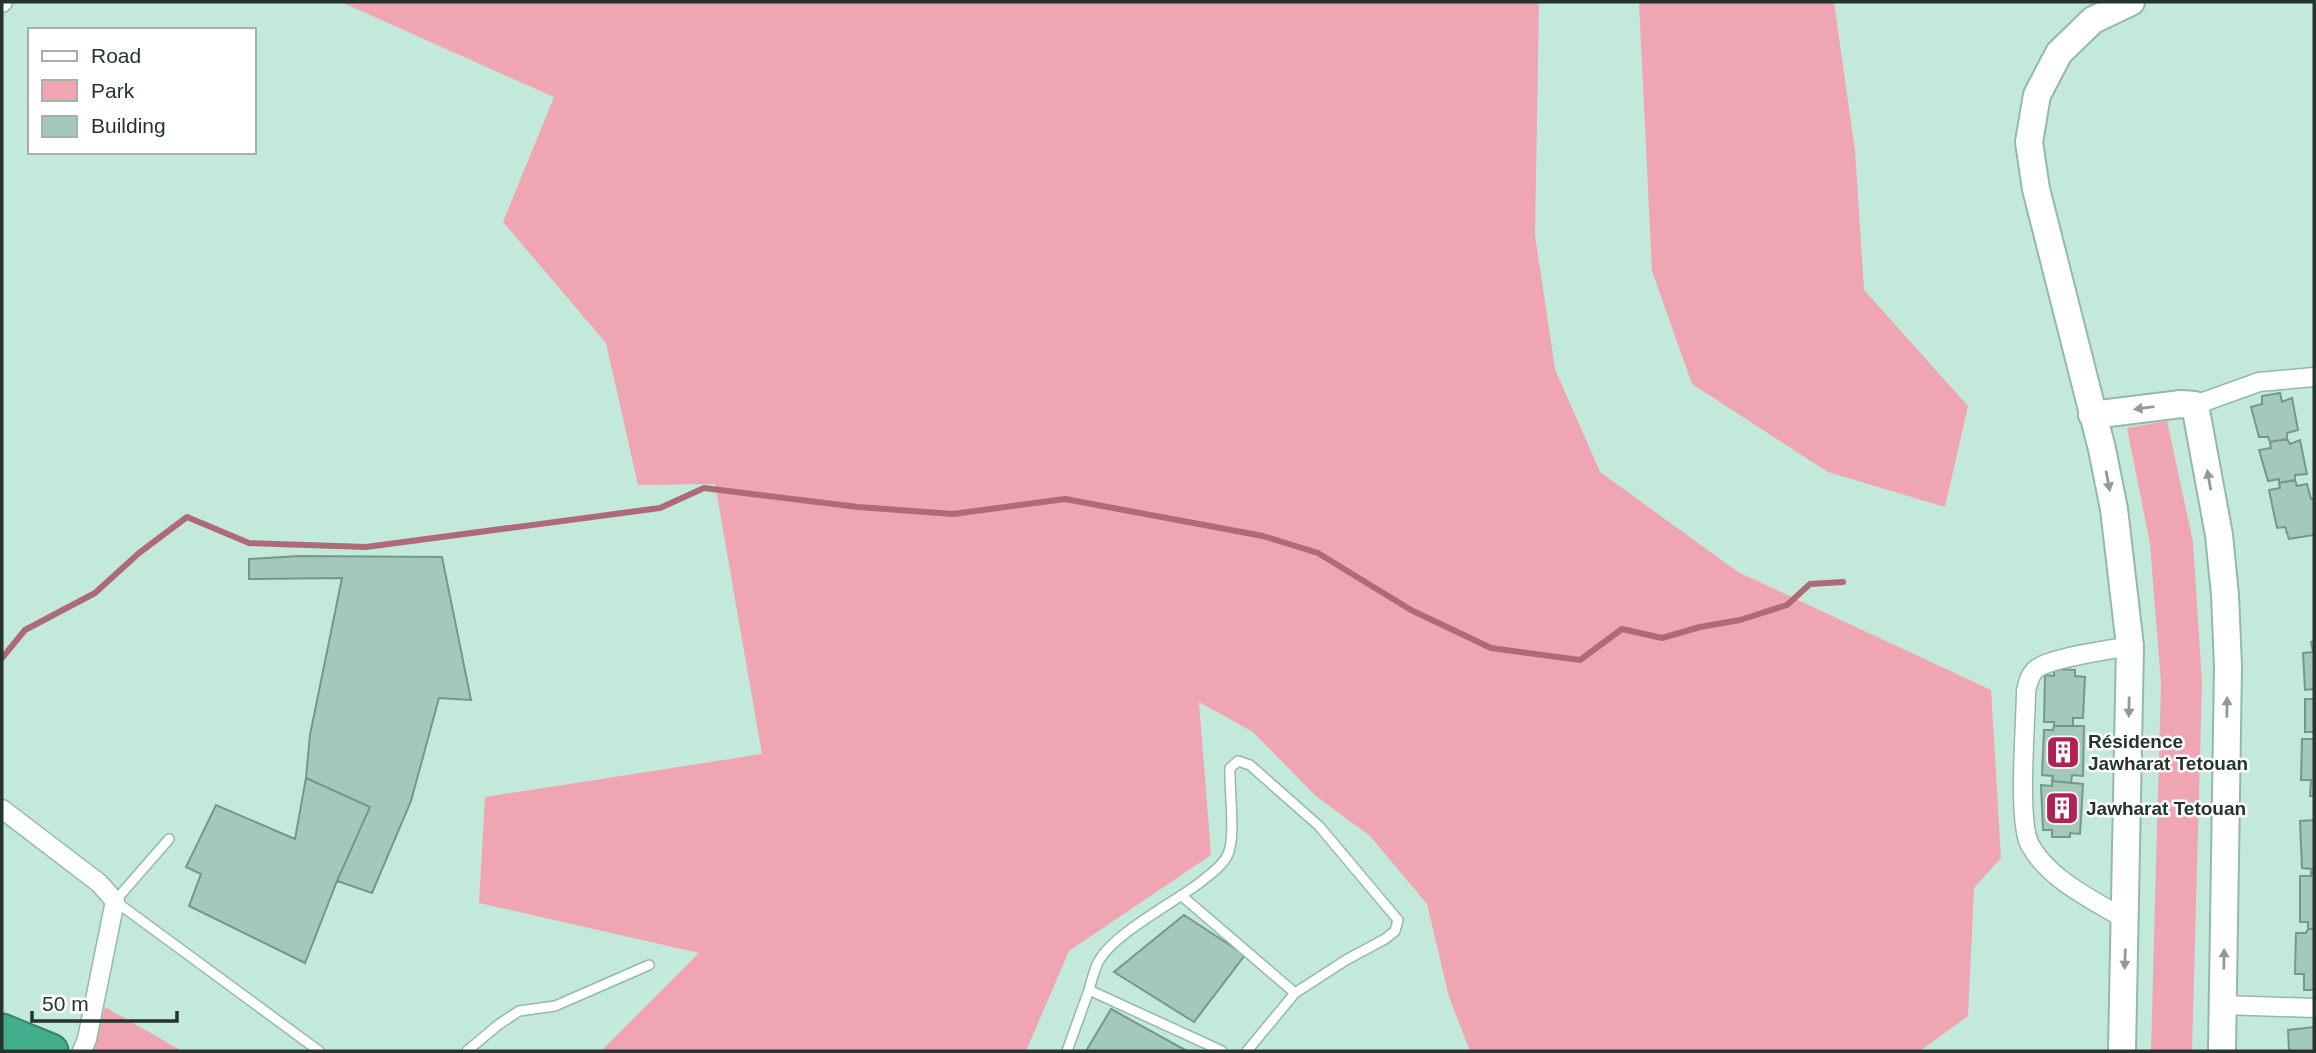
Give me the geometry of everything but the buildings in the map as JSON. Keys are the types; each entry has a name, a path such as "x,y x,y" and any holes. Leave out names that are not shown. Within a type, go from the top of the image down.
{"highway":[{"path":"2,1031 51,1051"}],"street":[{"path":"2122,1051 2130,646 2124,584 2114,509 2036,189 2029,142 2037,95 2059,53 2093,20 2131,2"},
{"path":"2092,415 2181,404 2195,405 2259,382 2314,377"},
{"path":"2195,405 2219,535 2228,666 2222,1051"},
{"path":"2126,920 2067,883 2045,864 2030,846 2024,823 2024,789 2026,691 2029,679 2036,669 2056,661 2130,646"},
{"path":"2,809 99,883 115,901 93,1012 82,1051"},
{"path":"2223,1005 2314,1008"}],"lane":[{"path":"1067,1051 1099,961 1108,948 1182,896 1219,867 1228,854 1231,839 1230,768 1238,761 1250,765 1319,826 1398,920 1395,931 1385,939 1295,993 1247,1051"},
{"path":"169,839 115,901 320,1051"},
{"path":"1182,896 1295,993"},
{"path":"467,1051 519,1011 555,1006 649,965"},
{"path":"1089,990 1222,1051"}],"green space":[{"path":"341,2 1539,2 1535,235 1555,369 1600,472 1738,572 1991,690 2001,858 1974,888 1968,1016 1920,1051 1470,1051 1449,997 1427,904 1370,836 1316,796 1253,732 1199,702 1211,855 1069,951 1026,1051 601,1051 699,953 479,903 485,797 762,754 715,484 638,485 606,343 503,222 554,97"},
{"path":"1639,2 1834,2 1855,151 1864,290 1968,406 1945,507 1828,472 1692,384 1652,271"},
{"path":"2167,421 2193,542 2202,683 2192,1051 2151,1051 2161,683 2150,544 2127,428"},
{"path":"105,1007 182,1051 96,1051 93,1049"}],"waterway":[{"path":"2,658 25,630 95,593 139,553 187,517 249,543 366,547 660,508 704,488 858,507 953,514 1065,499 1263,536 1318,553 1411,610 1491,648 1580,660 1622,629 1662,638 1700,627 1740,620 1787,605 1810,584 1843,582"}],"place":[{"name":"Résidence Jawharat Tetouan","path":"2063,752"},
{"name":"Jawharat Tetouan","path":"2062,808"}]}
